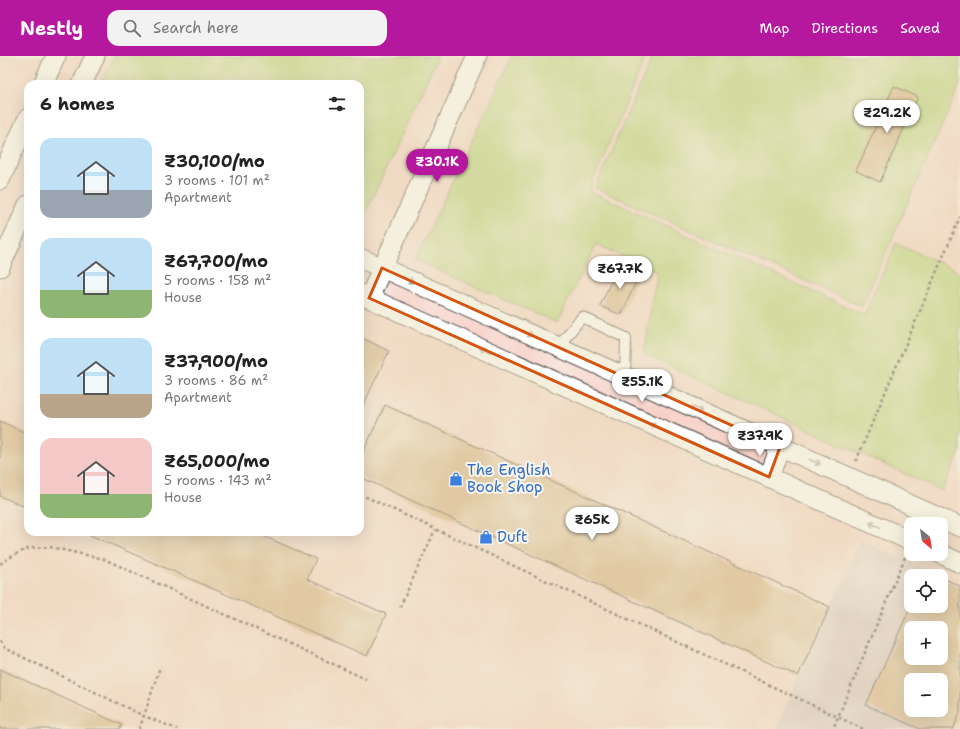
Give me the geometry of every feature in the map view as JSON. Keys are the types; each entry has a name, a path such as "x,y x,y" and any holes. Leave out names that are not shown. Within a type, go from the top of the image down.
{"street":[{"path":"45,80 56,56"},
{"path":"84,80 95,56"},
{"path":"477,56 382,268 364,296 769,477 904,544"},
{"path":"0,180 23,143"},
{"path":"0,267 24,214"},
{"path":"364,260 960,527"},
{"path":"769,477 780,447"},
{"path":"948,558 960,563"}],"lane":[{"path":"558,347 582,317 626,338 625,377"}],"path":[{"path":"849,477 960,217"},
{"path":"364,496 863,729"},
{"path":"400,608 435,530"},
{"path":"0,564 29,548 50,547 104,559 366,680"},
{"path":"833,729 904,559"},
{"path":"0,641 4,648 144,716 177,729"},
{"path":"139,729 160,667"}],"highlighted area":[{"path":"382,268 780,447 769,477 369,298"}],"shaded area":[{"path":"0,56 960,56 960,729 0,729"},
{"path":"861,540 923,569 904,569 904,613 908,613 866,704 920,729 775,729"}],"green space":[{"path":"114,56 438,56 364,216 364,80 103,80"},
{"path":"512,56 646,56 589,191 864,315 896,243 960,272 960,452 942,491 644,354 657,272 596,244 557,323 415,260"},
{"path":"653,56 960,56 960,85 862,306 595,188"}],"building":[{"path":"894,86 918,97 880,182 856,171"},
{"path":"618,266 639,275 621,315 600,306"},
{"path":"364,339 389,351 364,404"},
{"path":"385,405 830,607 798,676 364,479 364,450"},
{"path":"0,421 24,432 24,506 0,496"},
{"path":"92,536 263,536 316,559 307,579 386,614 367,656"},
{"path":"948,580 960,586 960,713 953,729 920,729 866,705 904,621 904,665 948,665 948,621 904,621 908,613 948,613"},
{"path":"0,669 122,725 120,729 0,729"}],"place":[{"name":"The English Book Shop","path":"456,479"},
{"name":"Duft","path":"486,537"}]}
